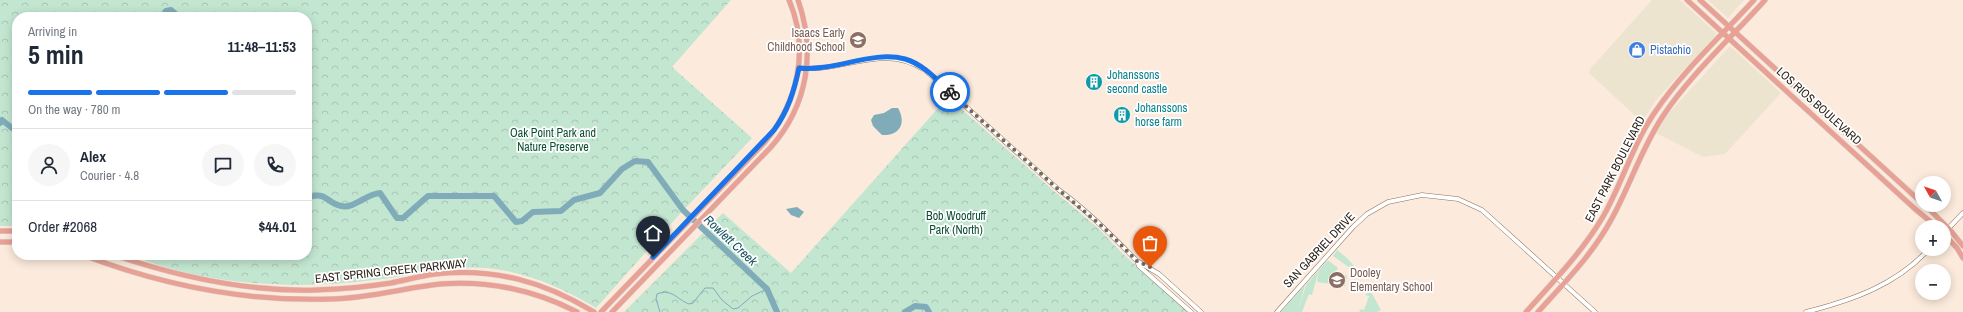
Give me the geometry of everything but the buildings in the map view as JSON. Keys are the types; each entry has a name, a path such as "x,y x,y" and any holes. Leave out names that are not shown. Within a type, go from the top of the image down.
{"main road":[{"path":"601,312 765,142 782,119 787,110 799,68 798,34 789,0"},
{"path":"612,312 658,262 772,147 781,136 795,113 803,90 807,69 807,36 798,0"},
{"name":"LOS RIOS BOULEVARD","path":"1687,0 1928,220"},
{"name":"LOS RIOS BOULEVARD","path":"1700,0 1915,196"},
{"name":"EAST PARK BOULEVARD","path":"1526,312 1570,264 1594,231 1614,196 1637,142 1665,99 1754,0"},
{"name":"EAST PARK BOULEVARD","path":"1538,312 1577,269 1602,236 1621,200 1646,144 1672,104 1765,0"},
{"path":"1770,76 1777,70"},
{"path":"1665,99 1672,104"},
{"path":"787,110 795,113"},
{"path":"765,142 772,147"},
{"path":"1932,212 1941,220"},
{"path":"0,231 12,230"},
{"path":"1951,231 1963,246"},
{"path":"0,242 12,242"},
{"path":"1951,242 1963,258"},
{"name":"EAST SPRING CREEK PARKWAY","path":"129,260 202,280 253,287 294,290 359,287 433,274 466,272 515,278 553,290 594,312"},
{"name":"EAST SPRING CREEK PARKWAY","path":"100,261 124,271 196,289 233,295 294,299 346,298 405,291 439,284 469,283 496,285 550,299 577,312"},
{"path":"403,280 405,291"},
{"path":"294,290 294,299"}],"street":[{"path":"799,68 820,69 888,57 906,59 917,65 925,70 1059,190 1086,211 1137,261 1159,274 1201,312"},
{"name":"SAN GABRIEL DRIVE","path":"1276,312 1367,214 1388,202 1422,195 1458,199 1482,210 1596,312"},
{"path":"1951,226 1963,213"},
{"path":"1806,312 1828,307 1882,285 1906,272 1922,256"},
{"path":"1137,261 1139,266 1191,312"}],"shaded area":[{"path":"1652,0 1680,0 1716,33 1716,35 1656,100 1642,122 1589,73 1590,69"},
{"path":"1708,0 1744,0 1728,18"},
{"path":"1730,46 1781,93 1725,154 1703,157 1656,133 1668,114"}],"green space":[{"name":"Oak Point Park and Nature Preserve","path":"0,0 731,0 672,67 752,138 678,216 596,308 573,295 538,280 501,270 485,268 453,268 344,283 283,285 220,279 189,273 146,260 312,260 312,12 12,12 12,226 0,226"},
{"name":"Bob Woodruff Park (North)","path":"948,97 1098,228 1122,253 1188,312 624,312 723,213 791,273"},
{"path":"1337,250 1347,258 1361,274 1349,271 1350,268 1333,256"},
{"path":"1327,261 1338,268 1336,271 1343,277 1345,275 1347,276 1345,286 1317,282 1319,270"},
{"path":"1319,270 1312,295 1309,294 1302,312 1298,312 1306,285"},
{"path":"1305,285 1298,312 1281,312"},
{"path":"1370,290 1381,310 1377,312 1359,312 1361,309 1364,310 1369,296 1365,295"}],"water":[{"path":"892,108 898,108 901,114 902,119 900,128 888,135 882,135 873,126 871,120 874,115 884,113"},
{"path":"797,207 804,212 799,218 791,215 786,209"}],"waterway":[{"name":"Rowlett Creek","path":"165,12 171,10 173,12"},
{"name":"Rowlett Creek","path":"0,123 2,120 12,128"},
{"name":"Rowlett Creek","path":"312,196 322,196 336,204 346,206 380,193 397,218 403,218 428,196 494,196 516,222 522,221 533,212 561,211 574,200 600,193 622,169 635,161 648,162 683,210 767,289 777,312"},
{"path":"660,312 656,299 657,294 666,292 689,304 693,303 705,288 713,288 722,300 733,309 738,308 752,296 767,289"},
{"name":"Rowlett Creek","path":"905,312 915,306 926,307 929,312"}],"way so far":[{"path":"950,92 1059,190 1111,234 1137,261 1150,267"}],"place":[{"name":"Isaacs Early Childhood School","path":"858,40"},
{"name":"Pistachio","path":"1637,50"},
{"name":"Johanssons second castle","path":"1094,82"},
{"name":"Johanssons horse farm","path":"1122,115"},
{"name":"Dooley Elementary School","path":"1337,280"}],"route":[{"path":"653,257 765,142 782,119 789,105 799,68 820,69 888,57 906,59 925,70 950,92"}]}
